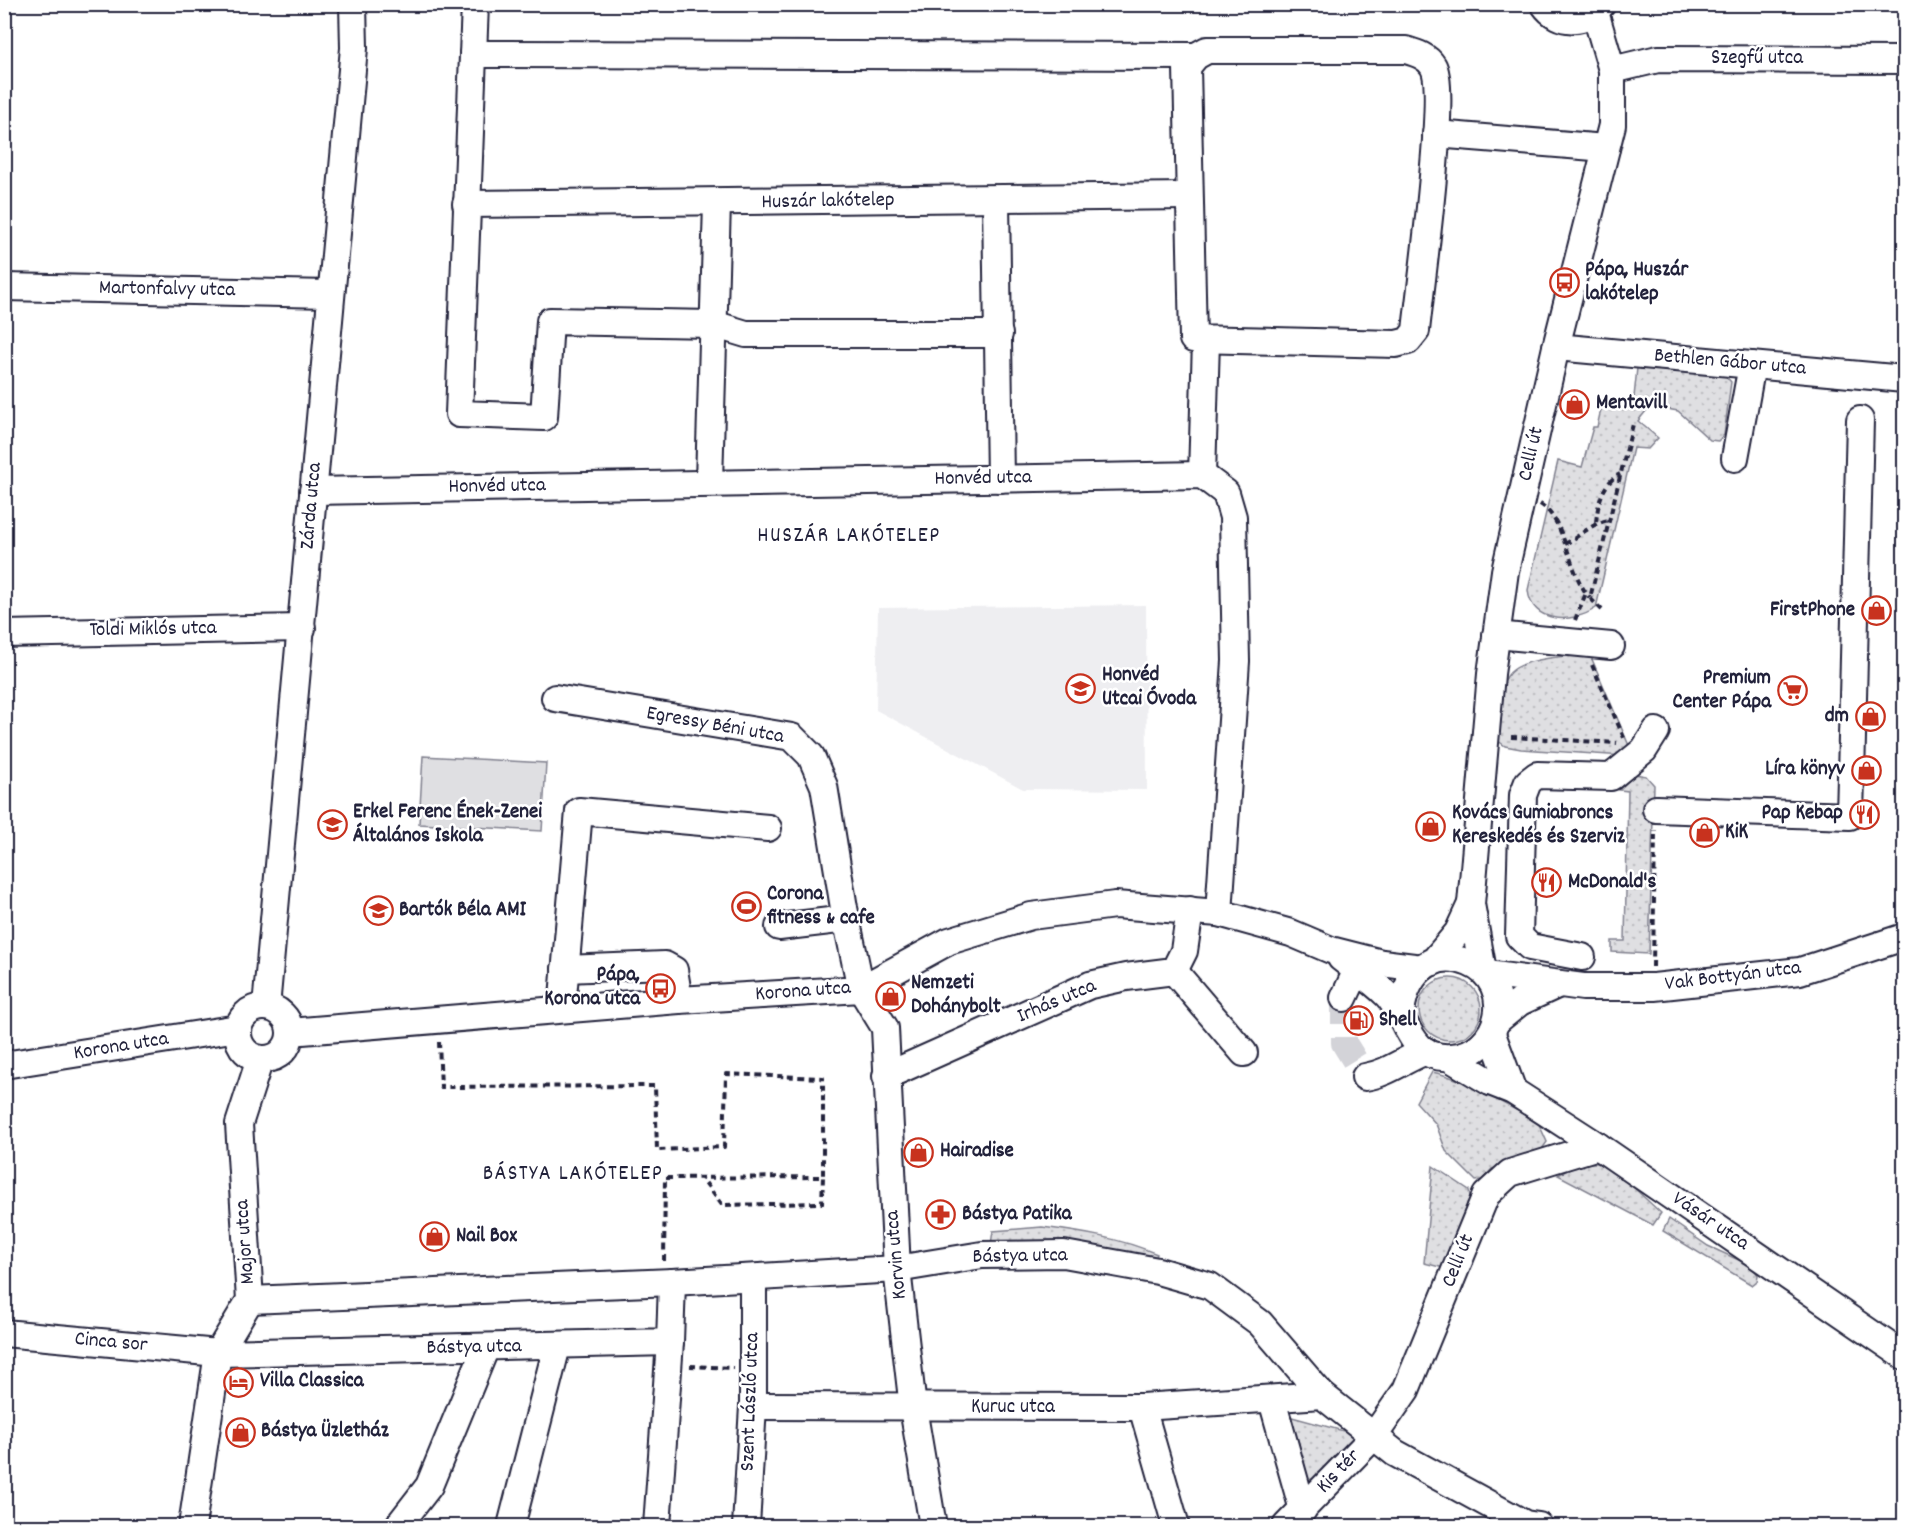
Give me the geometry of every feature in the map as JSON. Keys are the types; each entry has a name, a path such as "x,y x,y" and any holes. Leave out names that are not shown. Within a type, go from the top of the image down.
{"street":[{"name":"Zárda utca","path":"266,1007 354,48 353,4"},
{"path":"475,4 459,414 544,417 550,321 713,324 746,334 999,334"},
{"name":"Celli út","path":"1485,973 1471,904 1482,766 1505,571 1556,347 1612,124 1612,70 1598,8 1584,18 1571,20 1559,18 1544,4"},
{"path":"1207,50 1406,50 1422,55 1433,66 1437,82 1436,134 1416,331 1408,341 1396,344 1193,339 1187,67 1196,56 1207,50"},
{"path":"473,54 1196,56"},
{"name":"Szegfű utca","path":"1612,70 1658,59 1905,60"},
{"path":"1436,134 1606,148"},
{"name":"Huszár lakótelep","path":"466,204 996,200 1189,196"},
{"path":"996,200 1000,479"},
{"path":"709,482 717,202"},
{"name":"Martonfalvy utca","path":"4,287 330,294"},
{"path":"1206,341 1202,475 1226,493 1233,517 1236,661 1219,913"},
{"name":"Bethlen Gábor utca","path":"1556,347 1905,379"},
{"path":"1736,458 1752,365"},
{"path":"1656,809 1850,816 1860,420"},
{"name":"Honvéd utca","path":"313,491 709,482 1202,475"},
{"name":"Toldi Miklós utca","path":"4,634 302,628"},
{"path":"1496,635 1611,646"},
{"name":"Egressy Béni utca","path":"555,698 792,737 811,756 824,786 861,989"},
{"path":"1582,957 1530,947 1519,936 1523,795 1528,782 1537,775 1611,777 1644,750 1656,731"},
{"path":"562,1009 579,811 768,828"},
{"name":"Celli út","path":"1427,965 1458,932 1471,904"},
{"name":"Korona utca","path":"290,1032 679,1000 861,989 950,941 1031,916 1114,905 1219,913 1291,933 1331,950 1382,963 1427,965"},
{"path":"1190,910 1184,951 1174,971 1244,1053"},
{"path":"779,927 847,920"},
{"name":"Vak Bottyán utca","path":"1485,973 1557,985 1654,987 1800,971 1905,937"},
{"name":"Korona utca","path":"1331,950 1389,997 1401,1017"},
{"path":"1438,1054 1414,1042 1406,1030 1401,1017 1401,998 1409,981 1427,965 1458,960 1485,973 1498,998 1495,1027 1513,1091"},
{"path":"565,969 665,965 674,970 679,1000"},
{"path":"1344,999 1357,970"},
{"name":"Irhás utca","path":"886,1076 1090,985 1126,976 1174,971"},
{"name":"Vak Bottyán utca","path":"1495,1027 1520,1002 1557,985"},
{"name":"Korvin utca","path":"861,989 885,1028 897,1269 913,1408 933,1527"},
{"path":"266,1007 281,1013 290,1032 287,1045 279,1054 260,1059 249,1055 240,1046 238,1028 248,1012 266,1007"},
{"path":"1365,1077 1379,1075 1404,1060 1474,1051 1495,1027"},
{"name":"Korona utca","path":"4,1065 238,1028"},
{"name":"Vásár utca","path":"1438,1054 1490,1082 1513,1091 1598,1146 1905,1356"},
{"name":"Major utca","path":"192,1527 218,1353 250,1300 239,1124 260,1059"},
{"name":"Celli út","path":"1374,1436 1406,1390 1486,1196 1510,1173 1598,1146"},
{"name":"Bástya utca","path":"250,1300 668,1283 897,1269 982,1255 1064,1254 1158,1271 1210,1286 1260,1323 1322,1395"},
{"name":"Szent László utca","path":"746,1527 753,1406 753,1278"},
{"path":"657,1527 669,1353 668,1283"},
{"name":"Cinca sor","path":"4,1333 218,1353"},
{"path":"511,1527 557,1346"},
{"name":"Bástya utca","path":"218,1353 557,1346 669,1353"},
{"path":"398,1527 429,1486 486,1347"},
{"path":"1272,1400 1322,1395"},
{"name":"Kis tér","path":"1294,1518 1374,1436 1322,1395"},
{"name":"Kis tér","path":"1272,1400 1294,1518"},
{"name":"Kuruc utca","path":"753,1406 1142,1407 1272,1400"},
{"path":"1142,1407 1176,1527"},
{"path":"1374,1436 1395,1453 1529,1526"}],"path":[{"path":"1590,598 1633,424"},
{"path":"1565,544 1588,531 1596,522 1603,491 1612,478 1621,473"},
{"path":"1539,504 1549,510 1565,544 1569,561 1586,593 1602,610"},
{"path":"1596,522 1609,520"},
{"path":"1575,620 1586,593"},
{"path":"1511,736 1626,744 1592,664"},
{"path":"1653,973 1656,809"},
{"path":"438,1020 441,1087 655,1086 657,1149 724,1147 726,1074 823,1078 822,1203 722,1205 701,1178"},
{"path":"668,1283 665,1178 823,1177"},
{"path":"669,1353 753,1369"}],"shaded area":[{"path":"1637,368 1724,374 1731,382 1724,435 1718,441 1710,440 1678,411 1650,406 1638,421 1658,438 1648,449 1633,448 1596,608 1576,617 1554,618 1545,615 1531,601 1528,590 1558,461 1582,467 1593,427 1597,427 1602,405 1633,407"},
{"path":"1146,605 1147,790 1023,789 876,710 878,608"},
{"path":"1585,654 1591,657 1630,748 1624,756 1521,749 1505,746 1497,740 1503,688 1510,673 1528,663"},
{"path":"423,756 546,763 542,831 419,824"},
{"path":"1635,774 1646,776 1654,785 1649,954 1612,952 1612,941 1625,941 1628,791 1619,790"},
{"path":"1444,978 1456,978 1472,987 1479,997 1481,1009 1479,1021 1472,1031 1456,1040 1444,1040 1433,1035 1424,1026 1419,1015 1419,1003 1424,992 1433,983"},
{"path":"1432,1072 1458,1080 1531,1117 1538,1122 1547,1142 1537,1156 1492,1169 1482,1180 1476,1181 1446,1151 1436,1124 1416,1102"},
{"path":"1581,1163 1600,1163 1617,1172 1661,1213 1653,1225 1558,1175"},
{"path":"1433,1166 1469,1190 1471,1204 1448,1269 1424,1263"},
{"path":"1669,1219 1708,1246 1752,1266 1758,1275 1757,1281 1752,1285 1663,1231"},
{"path":"1042,1227 1115,1240 1157,1254 1155,1261 991,1244 993,1231"},
{"path":"1292,1417 1351,1433 1355,1444 1306,1489 1288,1426"}],"tunnel":[{"path":"1344,998 1344,1043 1365,1077"}],"place":[{"name":"Pápa, Huszár lakótelep","path":"1564,283"},
{"name":"Mentavill","path":"1575,404"},
{"name":"FirstPhone","path":"1876,611"},
{"name":"Honvéd Utcai Óvoda","path":"1081,688"},
{"name":"Premium Center Pápa","path":"1792,691"},
{"name":"dm","path":"1870,717"},
{"name":"Líra könyv","path":"1866,770"},
{"name":"Pap Kebap","path":"1864,814"},
{"name":"Erkel Ferenc Ének-Zenei Általános Iskola","path":"332,825"},
{"name":"Kovács Gumiabroncs Kereskedés és Szerviz","path":"1431,826"},
{"name":"KiK","path":"1704,833"},
{"name":"McDonald's","path":"1547,883"},
{"name":"Corona fitness & cafe","path":"746,907"},
{"name":"Bartók Béla AMI","path":"378,911"},
{"name":"Pápa, Korona utca","path":"661,988"},
{"name":"Nemzeti Dohánybolt","path":"890,996"},
{"name":"Shell","path":"1358,1021"},
{"name":"Hairadise","path":"919,1152"},
{"name":"Bástya Patika","path":"941,1215"},
{"name":"Nail Box","path":"435,1237"},
{"name":"Villa Classica","path":"239,1382"},
{"name":"Bástya Üzletház","path":"240,1432"}],"district":[{"name":"HUSZÁR LAKÓTELEP","path":"849,536"},
{"name":"BÁSTYA LAKÓTELEP","path":"573,1174"}]}
